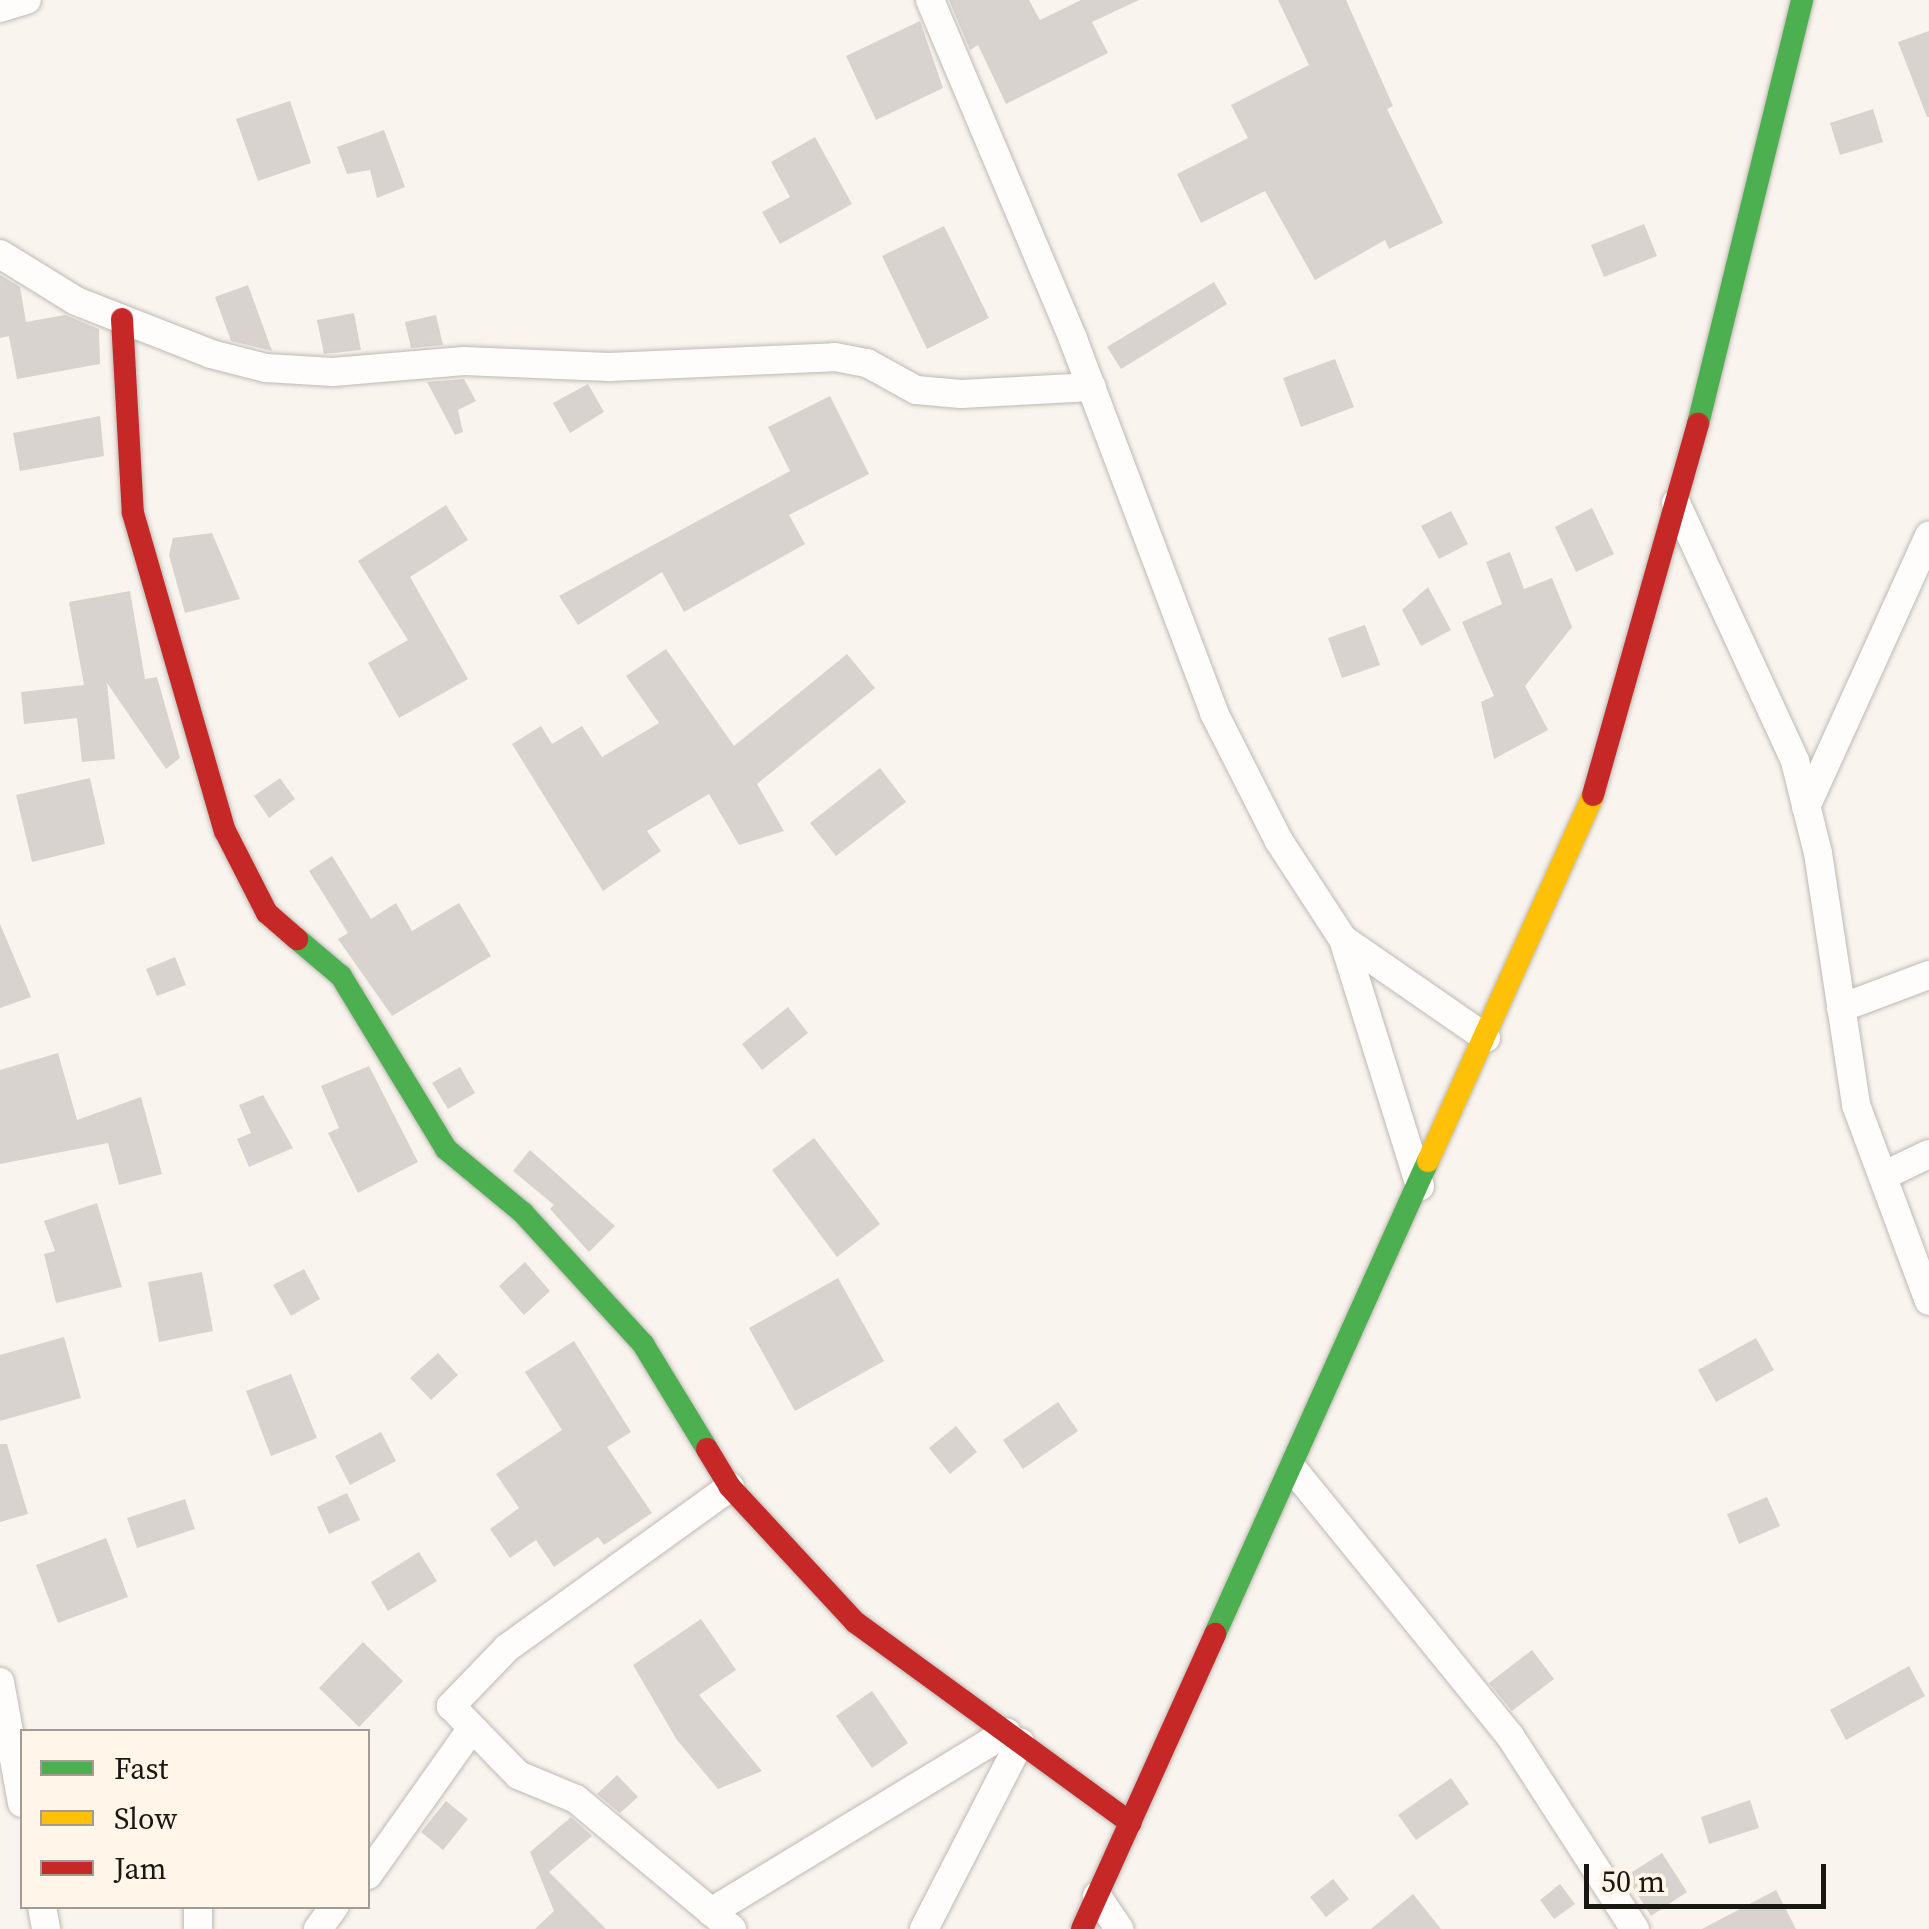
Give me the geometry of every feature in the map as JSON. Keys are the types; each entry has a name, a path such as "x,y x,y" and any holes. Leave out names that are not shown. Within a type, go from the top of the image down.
{"street":[{"path":"0,8 28,0"},
{"path":"930,0 1092,388 1214,712 1279,842 1342,940 1420,1186"},
{"path":"1082,1929 1420,1186 1598,783 1676,503 1802,0"},
{"path":"0,254 76,301 266,368 334,372 464,361 590,368 835,357 868,363 916,390 961,394 1092,388"},
{"path":"122,319 122,418 133,512 225,831 244,876 267,913 340,976 446,1150 523,1213 644,1344 730,1487 855,1622 1131,1823"},
{"path":"1676,503 1796,760 1856,1105 1929,1301"},
{"path":"1806,807 1929,536"},
{"path":"1342,940 1486,1038"},
{"path":"1841,1008 1929,976"},
{"path":"1883,1176 1929,1154"},
{"path":"1292,1470 1510,1736 1635,1929"},
{"path":"730,1487 507,1648 451,1706 470,1731 518,1774 576,1799 616,1829 721,1921 1014,1737"},
{"path":"0,1682 20,1793"},
{"path":"370,1873 470,1731"},
{"path":"924,1929 1014,1737"},
{"path":"1097,1896 1119,1929"}],"building":[{"path":"949,0 1029,0 1040,20 1081,0 1139,0 1092,22 1108,53 1006,104 978,45 970,50"},
{"path":"1278,0 1346,0 1393,106 1387,109 1443,223 1389,249 1385,240 1315,280 1265,191 1201,223 1177,174 1248,138 1231,105 1309,65"},
{"path":"920,21 943,88 876,120 846,56"},
{"path":"1929,31 1929,117 1927,117 1898,42"},
{"path":"290,101 311,163 258,181 236,119"},
{"path":"1873,109 1883,142 1840,155 1830,123"},
{"path":"384,130 405,187 377,198 370,170 347,174 337,147"},
{"path":"815,137 852,204 780,244 762,212 790,197 771,162"},
{"path":"1644,224 1657,256 1604,277 1591,245"},
{"path":"944,226 989,318 927,349 882,256"},
{"path":"0,275 20,287 26,322 65,315 99,329 100,364 17,379 9,336 0,338"},
{"path":"1214,282 1227,304 1121,369 1107,347"},
{"path":"248,285 272,351 231,341 215,297"},
{"path":"354,313 361,350 324,354 317,320"},
{"path":"436,315 443,345 411,348 405,322"},
{"path":"1335,359 1354,407 1301,427 1283,378"},
{"path":"464,379 476,401 458,410 463,432 455,435 427,382"},
{"path":"588,384 604,412 570,433 553,403"},
{"path":"830,396 869,474 789,515 805,544 684,612 662,572 578,625 559,596 790,471 768,427"},
{"path":"100,416 104,456 20,471 13,433"},
{"path":"446,505 468,540 410,577 468,679 399,718 368,663 408,640 358,561"},
{"path":"1592,508 1614,554 1576,572 1555,527"},
{"path":"1451,511 1468,544 1439,559 1421,526"},
{"path":"212,533 240,599 185,613 169,555 173,538"},
{"path":"1510,552 1524,589 1552,578 1572,627 1525,686 1548,730 1494,759 1481,702 1494,696 1462,622 1502,604 1486,562"},
{"path":"1428,587 1451,630 1421,646 1402,610"},
{"path":"130,591 145,679 157,677 180,758 166,769 107,683 115,759 82,762 77,718 24,724 21,692 84,685 69,602"},
{"path":"1365,625 1380,665 1342,678 1328,638"},
{"path":"666,649 734,746 847,654 875,688 757,784 784,831 739,845 709,794 647,831 661,851 603,891 512,744 541,726 552,744 582,726 602,757 659,723 626,676"},
{"path":"880,768 906,802 836,856 810,823"},
{"path":"90,778 105,844 32,862 16,795"},
{"path":"280,778 295,799 269,818 254,796"},
{"path":"332,856 371,919 396,903 412,931 459,903 491,956 392,1016 338,939 348,933 309,871"},
{"path":"0,924 31,997 0,1008"},
{"path":"175,957 186,985 157,996 146,969"},
{"path":"788,1007 808,1033 762,1070 742,1044"},
{"path":"58,1053 77,1120 141,1097 162,1174 119,1185 108,1143 0,1164 0,1070"},
{"path":"369,1066 418,1162 358,1193 328,1133 339,1128 321,1086"},
{"path":"460,1067 475,1093 448,1109 432,1083"},
{"path":"263,1095 293,1148 249,1167 237,1139 251,1133 239,1105"},
{"path":"814,1138 880,1224 837,1257 772,1170"},
{"path":"530,1150 615,1226 589,1252 550,1209 554,1205 513,1171"},
{"path":"97,1203 122,1287 56,1303 44,1254 55,1251 44,1221"},
{"path":"525,1262 550,1291 524,1315 499,1286"},
{"path":"304,1269 320,1299 291,1316 273,1285"},
{"path":"202,1272 213,1331 159,1342 148,1282"},
{"path":"838,1278 884,1361 795,1411 749,1328"},
{"path":"64,1337 81,1398 0,1421 0,1355"},
{"path":"1756,1338 1774,1370 1716,1402 1698,1370"},
{"path":"574,1341 631,1432 607,1447 652,1513 604,1545 598,1537 554,1567 536,1540 510,1558 490,1529 519,1508 496,1474 562,1430 525,1372"},
{"path":"438,1353 458,1375 431,1400 410,1378"},
{"path":"291,1374 317,1438 271,1456 246,1391"},
{"path":"1058,1402 1078,1431 1023,1469 1003,1440"},
{"path":"956,1426 977,1452 950,1474 929,1448"},
{"path":"381,1432 396,1461 350,1485 335,1456"},
{"path":"0,1444 7,1444 28,1514 0,1522"},
{"path":"347,1493 360,1520 329,1534 317,1507"},
{"path":"1767,1497 1780,1526 1739,1544 1727,1514"},
{"path":"185,1499 195,1529 137,1548 127,1518"},
{"path":"106,1538 128,1597 58,1623 36,1565"},
{"path":"419,1552 437,1581 388,1611 371,1582"},
{"path":"701,1619 736,1670 699,1695 762,1771 718,1789 677,1740 633,1665"},
{"path":"363,1642 403,1681 359,1727 319,1688"},
{"path":"1532,1650 1554,1679 1512,1711 1489,1683"},
{"path":"1909,1666 1925,1696 1846,1740 1830,1710"},
{"path":"872,1691 908,1743 872,1768 836,1716"},
{"path":"617,1775 638,1797 620,1813 597,1794"},
{"path":"1451,1778 1469,1804 1416,1840 1398,1815"},
{"path":"1750,1800 1759,1828 1709,1844 1701,1817"},
{"path":"446,1801 468,1819 443,1850 421,1832"},
{"path":"571,1817 592,1836 549,1872 606,1929 535,1929 554,1911 530,1852"},
{"path":"1662,1853 1687,1892 1651,1916 1626,1876"},
{"path":"1333,1879 1349,1899 1326,1917 1310,1897"},
{"path":"1560,1884 1575,1904 1554,1919 1540,1900"},
{"path":"1776,1890 1796,1929 1702,1929"},
{"path":"1413,1894 1441,1929 1371,1929"}],"traffic: fast":[{"path":"1698,424 1802,0"},
{"path":"297,939 341,976 446,1149 523,1213 643,1344 707,1449"},
{"path":"1215,1634 1428,1161"}],"traffic: slow":[{"path":"1428,1161 1593,795"}],"traffic: jam":[{"path":"122,319 133,513 225,831 267,913 297,939"},
{"path":"1593,795 1698,424"},
{"path":"707,1449 730,1487 855,1622 1131,1823"},
{"path":"1082,1929 1215,1634"}]}
